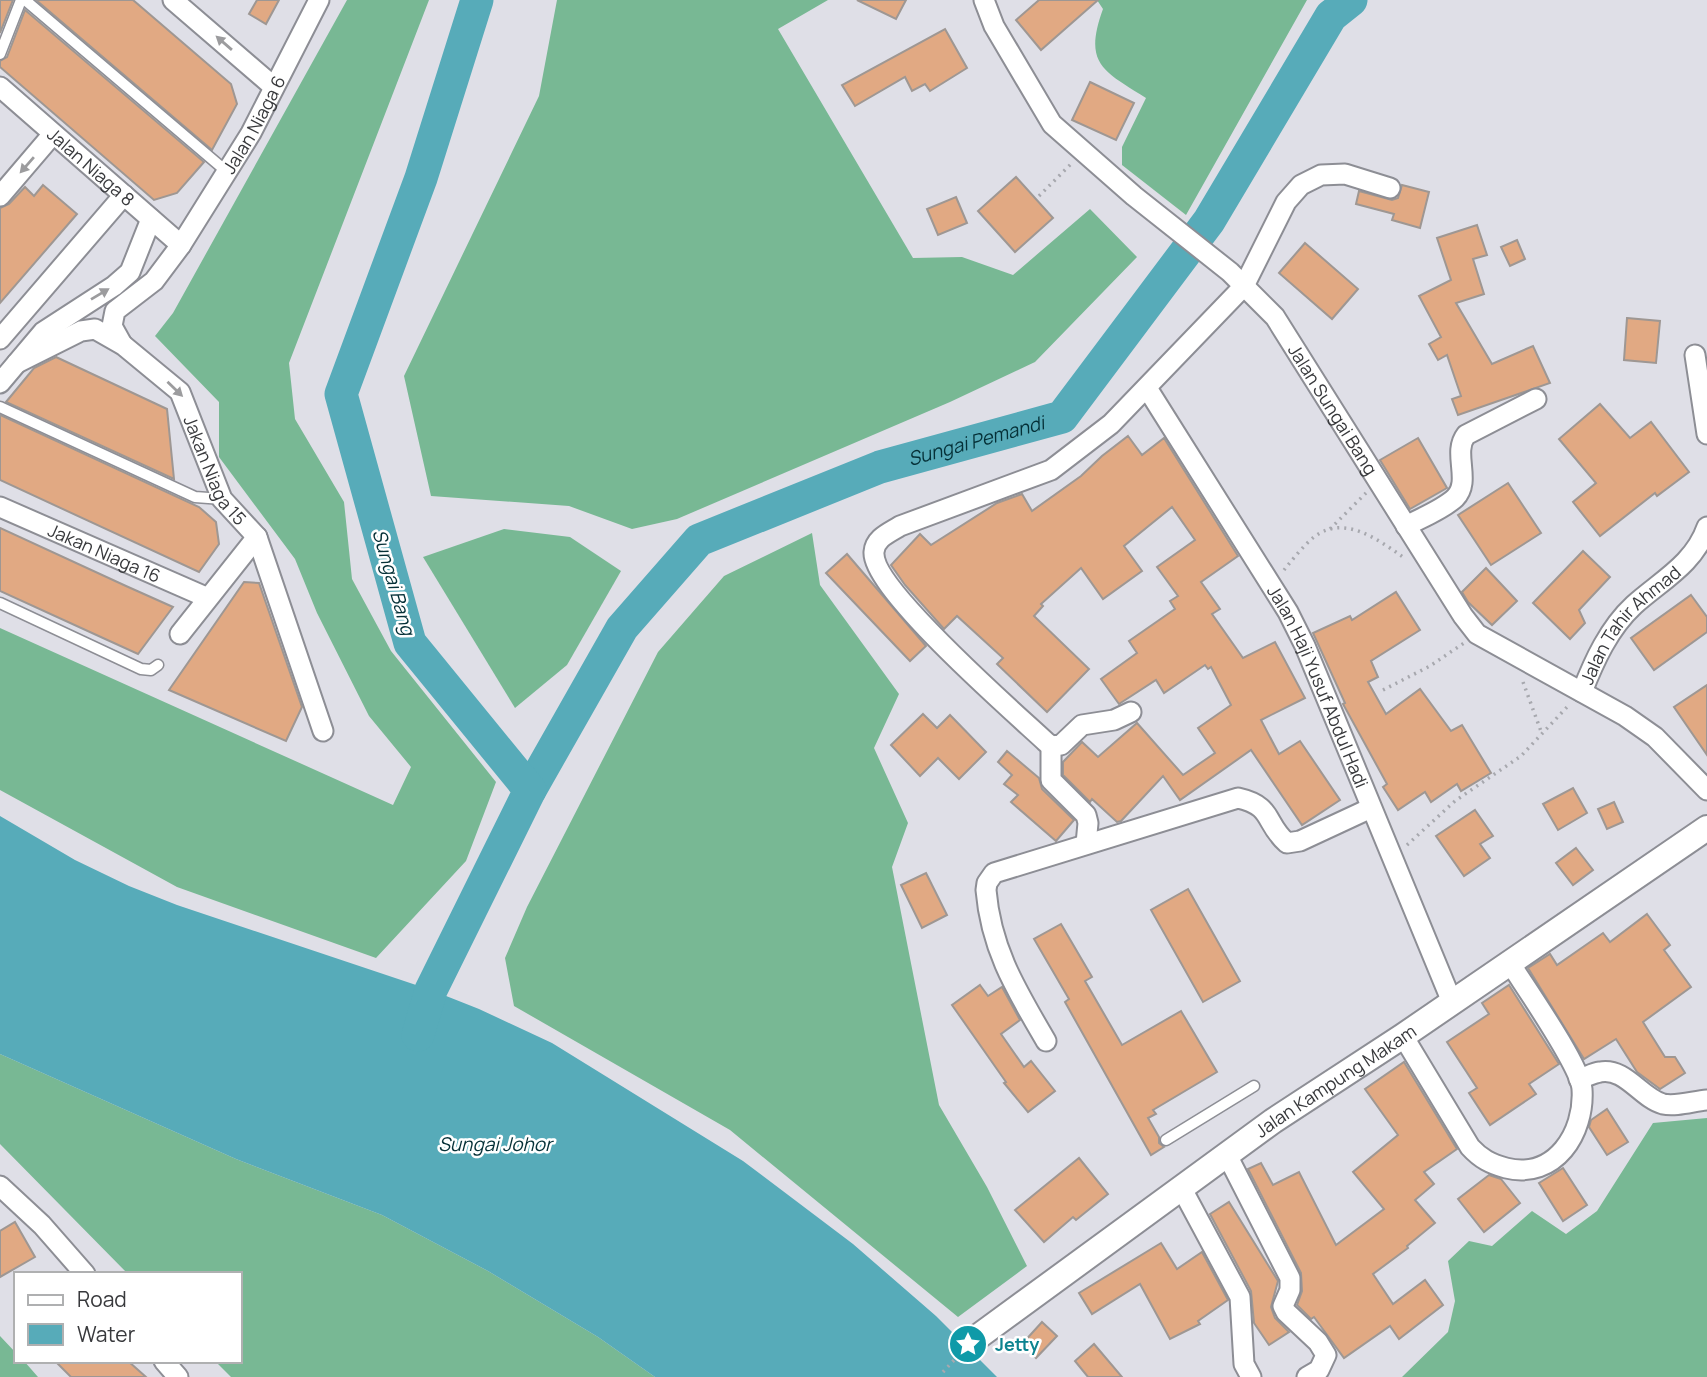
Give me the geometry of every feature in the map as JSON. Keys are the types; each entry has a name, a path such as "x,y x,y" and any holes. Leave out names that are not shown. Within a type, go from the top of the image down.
{"street":[{"path":"173,0 274,87"},
{"name":"Jalan Niaga 6","path":"123,345 112,326 115,311 154,281 181,245 251,133 319,0"},
{"name":"Jalan Sungai Bang","path":"984,0 994,26 1052,124 1134,196 1237,279 1275,317 1462,616 1477,634 1625,716 1655,737 1707,790"},
{"name":"Jalan Niaga 8","path":"0,88 181,245"},
{"path":"0,196 53,134"},
{"path":"1086,844 1086,815 1051,779 1051,746 916,618 878,567 874,552 879,539 900,526 1051,470 1111,424 1147,388 1237,279 1286,202 1301,185 1321,175 1345,174 1390,188"},
{"path":"0,339 124,195"},
{"path":"0,383 43,332 130,272 151,219"},
{"name":"Jakan Niaga 15","path":"17,363 88,328 95,329 123,345 180,392 222,499 257,537 323,731"},
{"path":"1695,355 1707,434"},
{"name":"Jalan Haji Yusuf Abdul Hadi","path":"1147,388 1270,584 1305,646 1452,1002"},
{"path":"1406,526 1451,501 1459,492 1462,480 1460,446 1466,435 1536,399"},
{"name":"Jakan Niaga 16","path":"0,507 208,598"},
{"name":"Jalan Tahir Ahmad","path":"1581,692 1594,661 1618,624 1633,606 1676,572 1692,555 1707,527"},
{"path":"180,634 257,537"},
{"path":"1051,746 1061,745 1082,725 1114,720 1131,712"},
{"path":"1046,1041 1007,975 993,937 987,883 994,873 1238,798 1254,802 1265,811 1278,835 1287,843 1300,841 1371,808"},
{"name":"Jalan Kampung Makam","path":"968,1344 1273,1121 1403,1036 1707,828"},
{"path":"1403,1036 1478,1156 1489,1163 1511,1169 1542,1168 1569,1144 1576,1131 1582,1088 1580,1079 1510,963"},
{"path":"1580,1079 1610,1072 1622,1077 1648,1097 1664,1104 1707,1100"},
{"path":"1227,1155 1290,1278 1290,1290 1283,1306 1318,1342 1326,1355 1319,1370 1307,1377"},
{"path":"0,1186 42,1225 83,1272"},
{"path":"1182,1189 1240,1297 1244,1364 1251,1377"},
{"path":"166,1363 178,1377"}],"lane":[{"path":"0,54 23,0 226,171"},
{"path":"0,407 195,497 222,499"},
{"path":"0,603 141,669 150,670 158,664"},
{"path":"1166,1140 1254,1086"}],"path":[{"path":"1039,196 1084,152"},
{"path":"1270,584 1314,537 1330,529 1378,481"},
{"path":"1330,529 1351,529 1374,537 1420,569 1433,569"},
{"path":"1383,690 1430,666 1477,634"},
{"path":"1511,654 1531,697 1542,734"},
{"path":"1392,859 1455,801 1521,756 1581,692"}],"green space":[{"path":"347,0 429,0 289,363 295,419 344,502 352,579 391,651 496,782 466,861 376,958 177,887 0,790 0,628 393,805 411,767 369,716 317,613 295,559 219,457 219,402 155,336 173,313"},
{"path":"557,0 828,0 778,29 913,258 962,257 1013,275 1090,209 1137,257 1035,362 950,402 677,519 632,529 569,506 431,496 404,376 539,96"},
{"path":"1097,0 1307,0 1186,215 1122,165 1122,147 1146,98 1108,72 1096,54 1097,28 1103,9"},
{"path":"504,529 570,537 621,571 567,665 515,708 423,557"},
{"path":"812,533 820,585 899,694 874,748 908,823 892,867 939,1105 987,1187 1027,1266 958,1317 730,1130 514,1006 505,958 527,907 658,652 724,576"},
{"path":"0,1054 236,1159 382,1215 488,1271 598,1337 655,1377 231,1377 217,1363 242,1363 242,1272 126,1272 0,1144"},
{"path":"1707,1118 1707,1377 1402,1377 1448,1332 1455,1301 1448,1261 1469,1241 1492,1246 1532,1211 1566,1234 1597,1211 1653,1123"},
{"path":"0,1336 14,1351 14,1363 26,1363 38,1377 0,1377"}],"water":[{"name":"Sungai Johor","path":"0,816 75,860 129,886 177,905 431,990 552,1043 743,1161 853,1244 936,1316 997,1377 655,1377 598,1337 488,1271 382,1215 236,1159 0,1054"}],"building":[{"path":"0,0 13,0 0,33"},
{"path":"36,0 133,0 231,84 237,104 212,150"},
{"path":"257,0 279,0 266,24 249,14"},
{"path":"857,0 906,0 896,19"},
{"path":"1039,0 1098,0 1041,50 1016,20"},
{"path":"25,10 204,162 177,193 154,200 0,67 0,61 7,57"},
{"path":"945,29 967,68 930,91 925,84 912,91 905,77 855,106 842,85"},
{"path":"1090,82 1134,103 1116,140 1072,120"},
{"path":"1016,177 1053,218 1015,252 978,211"},
{"path":"43,185 77,214 0,303 0,208 9,204 25,187 34,196"},
{"path":"1402,185 1429,192 1420,228 1392,220 1394,214 1356,204 1359,191 1392,200 1398,198"},
{"path":"956,197 967,223 938,235 927,209"},
{"path":"1477,225 1487,255 1473,259 1484,294 1456,303 1492,364 1533,346 1550,383 1458,415 1452,399 1461,396 1447,355 1438,360 1429,344 1441,337 1419,296 1451,280 1437,238"},
{"path":"1517,240 1525,259 1510,266 1501,247"},
{"path":"1305,243 1358,289 1332,319 1279,273"},
{"path":"1627,318 1660,321 1656,363 1624,360"},
{"path":"56,357 167,409 174,479 6,402 34,368"},
{"path":"1600,404 1630,438 1651,422 1689,472 1657,496 1655,493 1600,536 1573,502 1596,483 1559,439"},
{"path":"0,415 199,507 216,522 219,544 199,572 0,480"},
{"path":"1128,436 1142,455 1164,438 1238,556 1201,582 1220,609 1212,614 1243,658 1275,642 1305,698 1261,720 1279,754 1300,741 1340,800 1302,825 1251,750 1180,800 1163,776 1121,821 1117,822 1092,799 1090,802 1063,775 1063,762 1082,742 1098,757 1137,723 1183,775 1215,753 1198,728 1231,705 1211,667 1208,669 1205,665 1164,693 1156,680 1119,704 1101,679 1137,653 1129,641 1175,609 1170,601 1178,596 1157,567 1195,540 1172,507 1124,546 1142,571 1103,599 1081,568 1041,604 1043,606 1034,616 1089,669 1047,712 997,664 1003,658 957,616 944,629 891,565 920,534 931,545 997,503 1022,494 1032,511 1081,476"},
{"path":"1418,438 1447,488 1410,509 1380,460"},
{"path":"1508,483 1541,533 1491,565 1458,515"},
{"path":"0,528 173,607 138,654 0,591"},
{"path":"1583,551 1610,577 1579,610 1585,623 1570,639 1533,603"},
{"path":"847,554 926,646 910,661 826,573"},
{"path":"1486,568 1517,601 1492,625 1468,602 1462,592"},
{"path":"244,582 259,583 302,707 286,741 169,690"},
{"path":"1396,592 1420,630 1371,661 1378,677 1368,682 1386,714 1420,689 1451,731 1462,725 1491,773 1461,791 1457,784 1431,802 1425,792 1398,810 1383,787 1387,784 1343,704 1345,703 1313,633 1350,616 1352,620"},
{"path":"1691,595 1707,617 1707,632 1654,670 1631,638"},
{"path":"1707,685 1707,755 1674,707"},
{"path":"923,714 937,728 950,715 986,752 959,779 938,758 920,776 891,745"},
{"path":"1007,751 1039,778 1042,789 1074,820 1056,841 1011,802 1018,795 1004,784 1012,775 998,762"},
{"path":"1573,788 1587,813 1558,830 1543,804"},
{"path":"1614,802 1623,822 1607,829 1598,809"},
{"path":"1475,810 1493,836 1480,844 1490,858 1464,876 1436,836"},
{"path":"1576,848 1593,870 1573,885 1556,863"},
{"path":"926,873 947,915 922,928 901,885"},
{"path":"1188,889 1240,981 1203,1002 1151,910"},
{"path":"1647,914 1670,945 1664,950 1691,987 1643,1022 1665,1057 1675,1057 1685,1073 1660,1089 1637,1072 1616,1039 1584,1059 1528,968 1550,954 1557,965 1603,933 1610,942"},
{"path":"1061,924 1092,977 1085,981 1122,1045 1181,1011 1217,1072 1153,1110 1156,1114 1148,1118 1159,1137 1159,1143 1164,1147 1151,1155 1065,1002 1069,999 1034,939"},
{"path":"980,985 988,996 1002,987 1020,1020 1001,1034 1024,1067 1031,1061 1055,1091 1028,1112 1004,1083 1006,1082 952,1005"},
{"path":"1509,985 1559,1064 1529,1084 1536,1094 1490,1125 1469,1093 1477,1088 1447,1042 1489,1014 1482,1003"},
{"path":"1404,1062 1457,1149 1424,1172 1434,1184 1415,1200 1435,1223 1407,1246 1408,1248 1373,1274 1393,1304 1425,1280 1443,1305 1399,1339 1390,1326 1344,1358 1314,1317 1311,1319 1297,1305 1302,1291 1301,1273 1248,1169 1261,1163 1273,1185 1299,1172 1336,1245 1384,1209 1353,1172 1398,1135 1365,1089"},
{"path":"1607,1109 1628,1142 1607,1155 1589,1127 1591,1120"},
{"path":"1079,1158 1108,1194 1076,1220 1073,1217 1044,1242 1015,1210"},
{"path":"1563,1168 1587,1205 1563,1221 1539,1183"},
{"path":"1489,1175 1501,1179 1520,1203 1484,1232 1458,1199"},
{"path":"1229,1202 1278,1281 1271,1307 1275,1318 1289,1332 1269,1345 1254,1323 1251,1291 1210,1214"},
{"path":"15,1222 35,1257 0,1277 0,1231"},
{"path":"1161,1243 1177,1269 1202,1252 1228,1300 1198,1321 1200,1324 1170,1339 1140,1284 1092,1314 1079,1293"},
{"path":"1042,1322 1057,1336 1036,1358 1022,1344"},
{"path":"1094,1344 1122,1377 1088,1377 1075,1361"},
{"path":"57,1363 130,1363 146,1377 71,1377"}],"waterway":[{"name":"Sungai Bang","path":"418,1035 431,990 530,790 410,643 341,394 421,178 477,0"},
{"name":"Sungai Pemandi","path":"530,790 622,628 699,540 880,467 1062,417 1209,221 1331,16 1351,0"}],"place":[{"name":"Jetty","path":"968,1344"}]}
